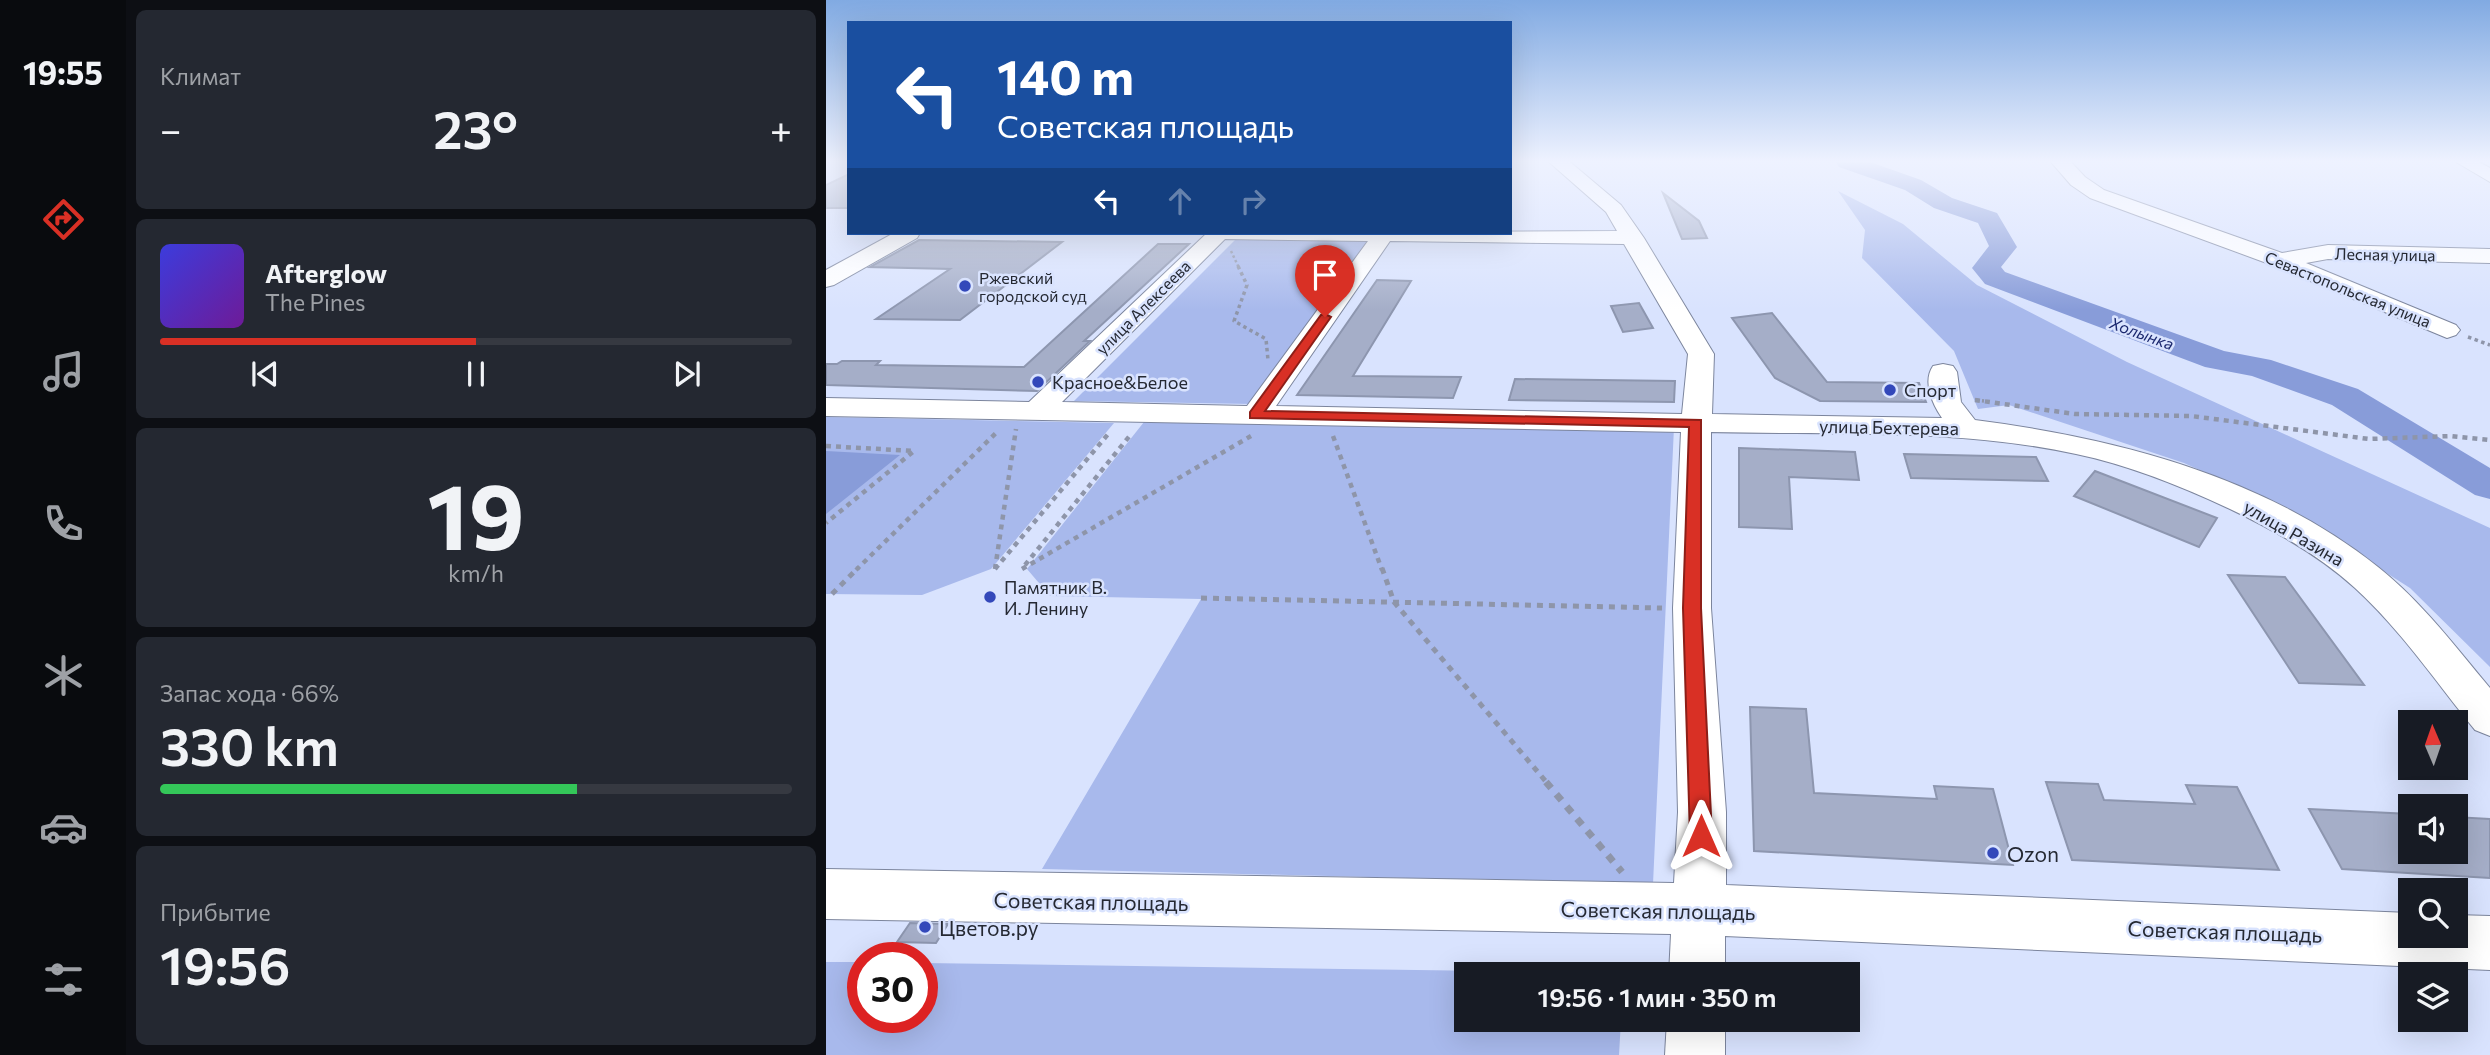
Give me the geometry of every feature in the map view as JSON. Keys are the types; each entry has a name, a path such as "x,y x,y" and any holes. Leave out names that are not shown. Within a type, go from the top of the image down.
{"street":[{"path":"1616,211 1701,354 1696,423 1692,608 1702,811 1697,962"},
{"name":"Севастопольская улица","path":"2145,211 2280,260 2447,330"},
{"path":"826,280 905,235"},
{"name":"улица Алексеева","path":"1028,411 1218,235"},
{"path":"1255,415 1384,235 1633,238"},
{"name":"Лесная улица","path":"2280,260 2328,252 2490,256"},
{"path":"1943,372 1946,403 1965,428"},
{"path":"826,407 1696,423"},
{"name":"улица Бехтерева","path":"1696,423 1965,428 2081,446"},
{"name":"улица Разина","path":"2081,446 2179,476 2231,497 2283,522 2348,563 2398,609 2490,718"},
{"name":"Советская площадь","path":"826,894 1699,909 2490,943"},
{"path":"1695,1055 1696,1032"}],"path":[{"path":"1234,235 1231,251 1247,285 1234,321 1243,330 1259,334 1266,340 1269,364 1281,379"},
{"path":"1946,403 1978,400 2075,414 2191,415 2335,436 2490,440"},
{"path":"1028,411 995,569 1137,413"},
{"path":"832,594 1028,411"},
{"path":"1137,413 1022,569 1286,415"},
{"path":"1329,423 1394,602 1623,873"},
{"path":"826,446 914,451 826,523"},
{"path":"1201,598 1692,608"}],"shaded area":[{"path":"1852,211 1878,211 1903,224 1977,285 2127,362 2490,528 2490,667 2410,588 2286,509 2184,463 2009,405 1978,409 1954,351 1862,258 1865,230"},
{"path":"1236,239 1369,241 1252,404 1074,401"},
{"path":"826,417 1114,423 991,569 922,595 826,594"},
{"path":"1144,422 1674,427 1653,884 1042,869 1201,599 1050,596 1027,569"},
{"path":"826,451 900,455 826,514"},
{"path":"826,962 847,962 847,1033 938,1033 938,963 1454,971 1454,1032 1620,1032 1619,1055 826,1055"}],"building":[{"path":"1671,211 1686,211 1699,221 1707,238 1682,239"},
{"path":"919,240 1062,242 960,320 876,319 950,269 870,267"},
{"path":"1158,244 1189,244 1084,341 1090,341 1037,391 826,385 826,364 842,361 880,361 876,365 1024,367"},
{"path":"1377,280 1411,281 1353,376 1461,377 1453,398 1297,395"},
{"path":"1639,303 1653,328 1623,332 1611,306"},
{"path":"1772,313 1827,382 1919,383 1926,402 1820,401 1775,378 1732,318"},
{"path":"1515,379 1675,381 1674,402 1509,400"},
{"path":"1739,448 1855,452 1859,480 1789,477 1792,529 1739,527"},
{"path":"1904,454 2036,457 2048,481 1911,478"},
{"path":"2095,471 2217,518 2199,547 2074,496"},
{"path":"2228,575 2285,577 2364,685 2299,683"},
{"path":"1750,707 1806,709 1814,793 1937,799 1934,786 1993,789 2013,865 1754,851"},
{"path":"2046,782 2098,784 2104,800 2195,804 2186,785 2237,787 2279,870 2072,860"},
{"path":"2309,809 2398,813 2398,864 2468,864 2468,818 2490,819 2490,878 2342,869"},
{"path":"910,923 948,924 937,942 897,942"}],"waterway":[{"name":"Холынка","path":"1968,211 1988,218 2003,247 1986,268 1995,278 2217,360 2259,367 2345,397 2490,486"}],"place":[{"name":"Ржевский городской суд","path":"965,286"},
{"name":"Красное&Белое","path":"1038,382"},
{"name":"Спорт","path":"1890,390"},
{"name":"Памятник В. И. Ленину","path":"990,597"},
{"name":"Ozon","path":"1993,853"},
{"name":"Цветов.ру","path":"925,927"}],"route":[{"path":"1325,317 1255,415 1696,423 1692,608 1701,836"}]}
